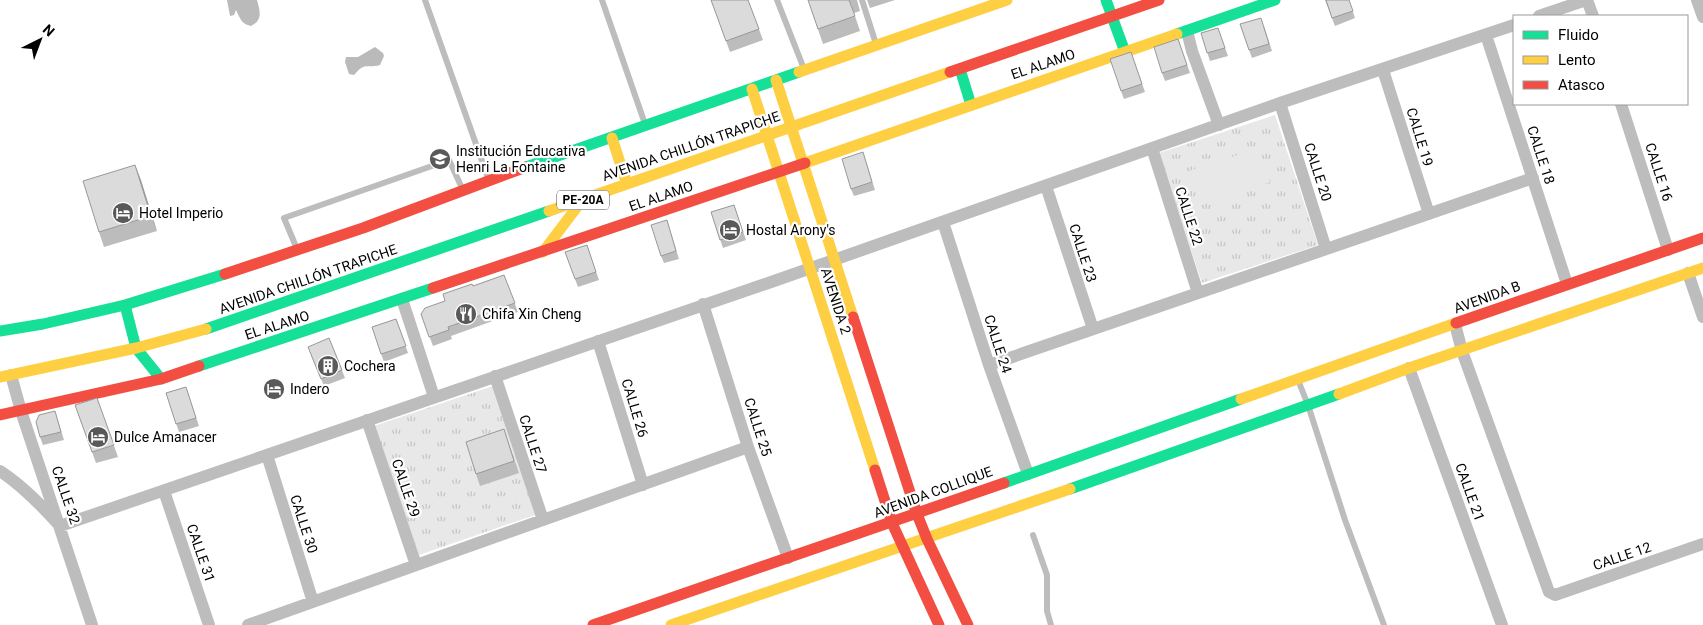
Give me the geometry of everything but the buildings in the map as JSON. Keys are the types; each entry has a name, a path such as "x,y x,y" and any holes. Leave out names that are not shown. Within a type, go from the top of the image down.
{"main road":[{"path":"0,331 43,324 126,305 298,250 464,191 489,180 876,45 990,3 1007,0"},
{"path":"1106,0 1125,52"},
{"name":"AVENIDA CHILLÓN TRAPICHE","path":"6,376 136,348 216,326 1159,0"},
{"name":"EL ALAMO","path":"0,415 161,380 779,172 1276,0"},
{"path":"960,69 971,105"},
{"name":"AVENIDA 2","path":"776,80 917,514 968,625"},
{"name":"AVENIDA 2","path":"752,88 892,523 937,621"},
{"path":"612,138 627,184"},
{"path":"543,252 583,199"},
{"name":"AVENIDA B","path":"1282,384 1703,238"},
{"path":"672,625 818,574 927,539 1282,416 1409,368 1703,268"},
{"path":"126,305 136,348 161,380"},
{"name":"AVENIDA COLLIQUE","path":"593,625 892,523 1282,384"},
{"path":"937,621 936,608 941,601 950,600 957,603"}],"street":[{"path":"1542,15 1587,0 1592,15"},
{"path":"1697,0 1703,17"},
{"path":"0,471 35,499 60,526 943,222 1280,103 1384,70 1513,25"},
{"path":"1187,31 1192,51 1219,125"},
{"name":"CALLE 18","path":"1486,35 1567,284"},
{"name":"CALLE 19","path":"1384,70 1429,214"},
{"name":"CALLE 20","path":"1280,103 1326,249"},
{"name":"CALLE 16","path":"1621,105 1668,250"},
{"name":"CALLE 22","path":"1152,148 1198,293"},
{"path":"989,365 1533,178"},
{"name":"CALLE 23","path":"1046,186 1093,329"},
{"name":"CALLE 24","path":"943,222 989,365 1028,474"},
{"path":"1688,273 1703,317"},
{"path":"402,299 434,397"},
{"name":"CALLE 25","path":"703,304 748,447 788,558"},
{"path":"1455,324 1462,351"},
{"name":"CALLE 26","path":"598,341 643,484"},
{"name":"CALLE 12","path":"1462,351 1548,592 1551,595 1703,544"},
{"name":"CALLE 21","path":"1409,368 1502,625"},
{"name":"CALLE 32","path":"6,376 21,411 92,625"},
{"name":"CALLE 27","path":"495,376 543,520"},
{"name":"CALLE 29","path":"367,420 416,565"},
{"path":"248,625 748,447"},
{"name":"CALLE 30","path":"267,455 313,602"},
{"name":"CALLE 31","path":"164,491 210,625"}],"lane":[{"path":"425,0 489,180"},
{"path":"602,0 645,126"},
{"path":"777,0 805,70"},
{"path":"862,0 876,45"},
{"path":"298,250 284,218 449,160 464,191"},
{"path":"1297,379 1308,405 1345,520 1384,625"},
{"path":"1033,535 1047,575 1047,611 1051,625"}],"green space":[{"path":"1275,115 1318,245 1202,283 1159,153"},
{"path":"1259,148 1270,182 1201,205 1189,171"},
{"path":"493,386 535,515 419,555 374,426"}],"shaded area":[{"path":"227,0 257,0 260,11 259,18 255,24 251,26 245,24 236,10 234,15 230,16"},
{"path":"375,47 384,56 380,65 364,67 354,75 349,74 345,62 346,57 358,57"}],"traffic: fast":[{"path":"1106,0 1125,52"},
{"path":"1177,34 1275,0"},
{"path":"960,69 971,105"},
{"path":"526,167 799,72"},
{"path":"206,329 549,211"},
{"path":"0,331 43,324 125,305 225,274"},
{"path":"199,366 433,288"},
{"path":"125,305 136,348 161,379"},
{"path":"1070,489 1339,394"},
{"path":"1004,483 1241,399"}],"traffic: slow":[{"path":"799,72 1007,0"},
{"path":"805,163 1177,34"},
{"path":"549,211 950,72"},
{"path":"776,80 853,317"},
{"path":"752,89 875,470"},
{"path":"612,138 627,184"},
{"path":"543,252 583,199"},
{"path":"1339,394 1409,368 1703,268"},
{"path":"1241,399 1456,323"},
{"path":"0,377 136,348 206,329"},
{"path":"671,625 1070,489"}],"traffic: jam":[{"path":"950,72 1159,0"},
{"path":"433,288 805,163"},
{"path":"225,274 363,228 526,167"},
{"path":"1456,323 1703,238"},
{"path":"853,317 917,514 968,625"},
{"path":"0,415 161,379 199,366"},
{"path":"875,470 892,523 939,625"},
{"path":"593,625 1004,483"}],"place":[{"name":"Institución Educativa Henri La Fontaine","path":"440,159"},
{"name":"Hotel Imperio","path":"123,213"},
{"name":"Hostal Arony's","path":"730,230"},
{"name":"Chifa Xin Cheng","path":"466,314"},
{"name":"Cochera","path":"328,366"},
{"name":"Indero","path":"274,389"},
{"name":"Dulce Amanacer","path":"98,437"}]}
